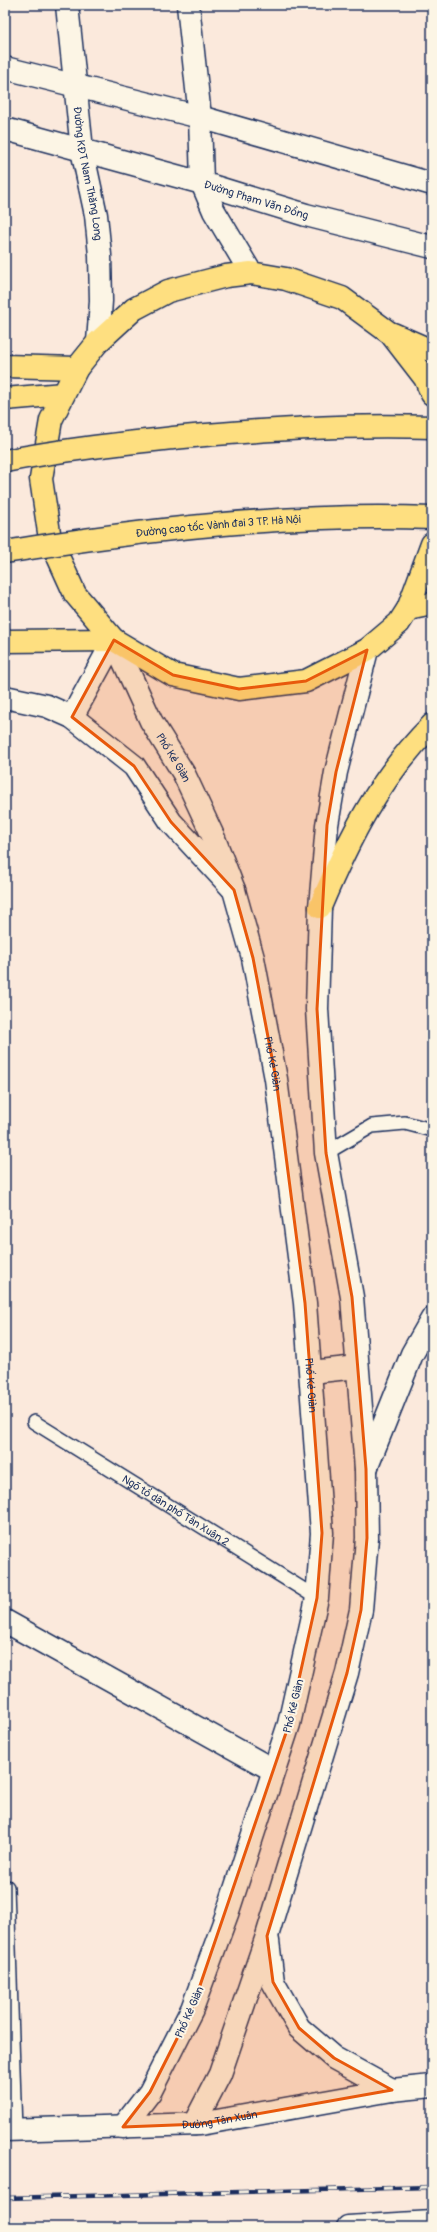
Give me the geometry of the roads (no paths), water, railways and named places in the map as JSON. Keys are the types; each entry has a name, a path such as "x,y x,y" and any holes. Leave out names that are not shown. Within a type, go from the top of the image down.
{"main road":[{"name":"Đường KĐT Nam Thăng Long","path":"67,5 74,85 82,150 96,215 100,255 101,301 98,342"},
{"path":"188,5 200,117 202,183 214,211 251,273"},
{"path":"5,68 200,117 432,184"},
{"name":"Đường Phạm Văn Đồng","path":"5,129 202,183 306,215 432,247"},
{"path":"432,351 391,334 342,298 286,279 251,273 226,276 168,291 134,309 98,342 77,368 51,420 41,479 50,539 75,594 114,640 173,675 239,689 306,681 367,650 399,623 408,609 432,544"},
{"path":"391,334 425,378 432,394"},
{"path":"5,366 77,368"},
{"path":"5,398 63,394"},
{"path":"5,461 110,445 244,431 378,425 432,427"},
{"name":"Đường cao tốc Vành đai 3 TP. Hà Nội","path":"5,552 104,536 250,520 371,516 432,518"},
{"path":"408,609 432,604"},
{"path":"5,641 114,640"},
{"path":"72,717 114,640"},
{"name":"Phố Kẻ Giàn","path":"114,640 151,721 184,774 213,836 234,890 254,958 276,1079 305,1303 322,1533 317,1598 289,1724 227,1914 192,2009 150,2092 123,2127"},
{"path":"194,2124 220,2074 267,1936 347,1673 360,1610 366,1538 366,1469 352,1298 326,1153 318,1008 320,906 327,825 336,772 367,650"},
{"path":"5,697 47,706 72,717 134,766 171,822 234,890"},
{"path":"320,906 343,852 378,790 431,729"},
{"path":"366,1469 412,1354 432,1319"},
{"path":"311,1372 357,1367"},
{"path":"5,1621 273,1770"},
{"path":"267,1936 273,1982 299,2028 334,2058 392,2090"},
{"name":"Đường Tân Xuân","path":"10,2130 194,2124 392,2090 432,2086"},
{"path":"348,2227 432,2222"}],"lane":[{"path":"326,1153 372,1126 405,1123 432,1130"},
{"name":"Ngõ tổ dân phố Tân Xuân 2","path":"34,1422 317,1598"},
{"path":"7,1887 10,2130"}],"railway":[{"path":"5,2198 432,2187"}]}
